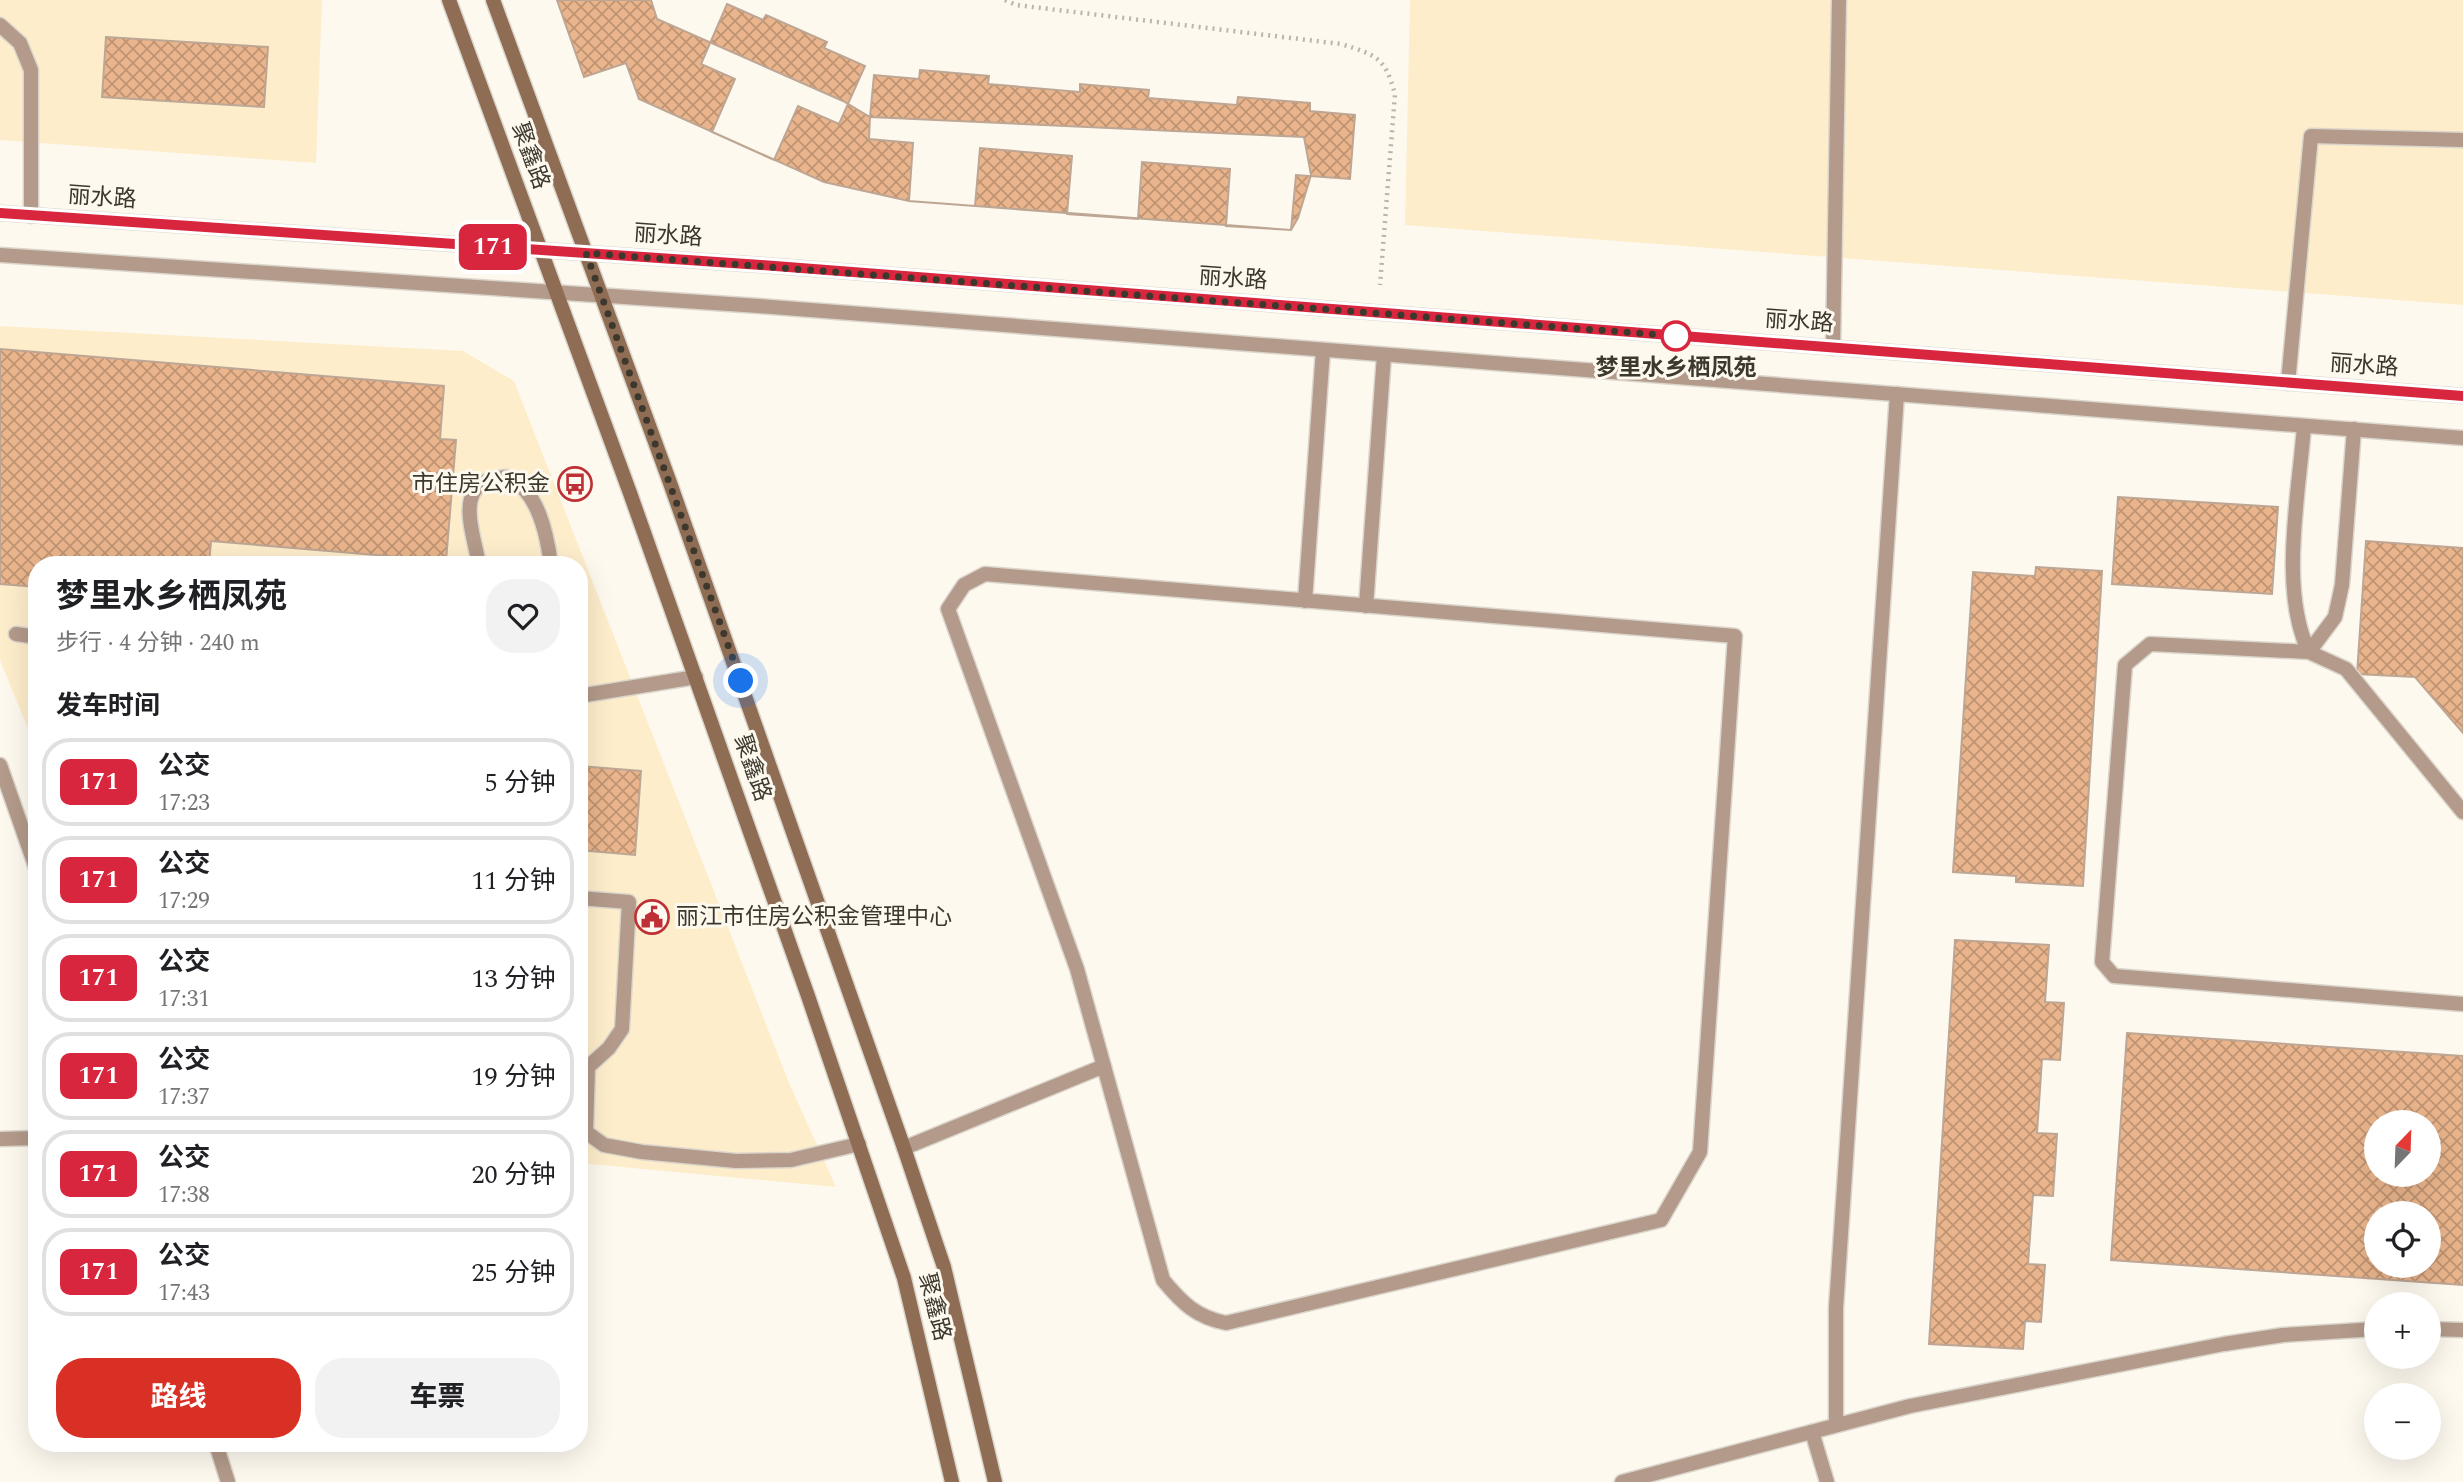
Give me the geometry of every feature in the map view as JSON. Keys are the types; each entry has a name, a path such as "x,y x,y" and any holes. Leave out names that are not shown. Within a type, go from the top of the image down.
{"main road":[{"name":"聚鑫路","path":"449,0 696,677 859,1144 904,1278 952,1482"},
{"name":"聚鑫路","path":"493,0 602,296 904,1148 944,1267 995,1482"}],"street":[{"path":"1833,348 1839,0"},
{"path":"0,25 20,43 31,70 31,216"},
{"path":"2288,383 2311,136 2463,140"},
{"name":"丽水路","path":"0,213 586,253 2463,396"},
{"path":"0,255 602,296 2463,438"},
{"path":"1305,601 1323,350"},
{"path":"1366,606 1384,355"},
{"path":"1836,1425 1836,1308 1897,394"},
{"path":"2304,426 2292,580 2294,615 2309,652"},
{"path":"2309,652 2335,617 2342,585 2354,429"},
{"path":"477,556 468,502 473,491 482,482 506,477 527,489 542,525 549,556"},
{"path":"985,574 1366,606 1735,636 1700,1152 1661,1220 1226,1323 1210,1320 1182,1304 1163,1280 1077,970 948,609 954,595 973,578 985,574"},
{"path":"16,634 28,636"},
{"path":"2463,812 2346,669 2309,652 2150,644 2125,665 2102,962 2114,976 2463,1004"},
{"path":"588,695 696,677"},
{"path":"0,765 28,845"},
{"path":"588,899 629,902 622,1029 609,1048 588,1064"},
{"path":"904,1148 1104,1066"},
{"path":"588,1133 604,1145 681,1158 736,1161 791,1160 859,1144"},
{"path":"0,1139 28,1138"},
{"path":"2441,1329 2463,1330"},
{"path":"1622,1482 1910,1406 2224,1344 2283,1335 2364,1330"},
{"path":"1812,1432 1827,1482"},
{"path":"219,1452 228,1482"}],"path":[{"path":"1005,0 1016,5 1341,44 1379,59 1388,69 1395,94 1377,313"}],"shaded area":[{"path":"0,0 322,0 316,163 0,140"},
{"path":"1410,0 2463,0 2463,305 1405,225"},
{"name":"丽江市住房公积金管理中心","path":"0,326 463,351 514,381 583,556 28,556 28,729 0,660"},
{"name":"丽江市住房公积金管理中心","path":"588,570 789,1083 836,1187 588,1164"}],"building":[{"path":"557,0 651,0 657,19 843,101 870,117 1304,137 1311,175 1298,218 1291,230 909,201 824,182 639,99 626,63 584,77"},
{"path":"727,4 763,20 766,15 827,42 824,48 865,66 839,124 798,106 774,160 712,132 735,79 701,64"},
{"path":"106,37 268,47 264,107 102,97"},
{"path":"920,70 989,76 988,84 1080,92 1080,84 1149,90 1148,98 1237,105 1238,97 1310,103 1310,111 1355,115 1350,179 1296,175 1291,230 1226,226 1230,169 1142,162 1138,219 1067,214 1072,156 980,148 975,206 909,201 913,143 869,139 870,117 874,75 919,79"},
{"path":"0,349 444,386 440,439 456,440 446,556 387,556 211,541 210,556 28,556 28,586 0,584"},
{"path":"2118,497 2278,507 2272,594 2112,584"},
{"path":"2366,541 2463,548 2463,733 2415,677 2357,674"},
{"path":"2036,567 2102,571 2083,886 2016,882 2016,876 1953,872 1973,572 2035,576"},
{"path":"588,767 641,771 635,855 588,851"},
{"path":"1955,940 2049,945 2045,1002 2064,1003 2060,1060 2042,1059 2037,1133 2057,1134 2053,1196 2033,1195 2028,1264 2045,1265 2041,1322 2025,1321 2023,1349 1929,1344"},
{"path":"2127,1033 2463,1056 2463,1285 2364,1278 2441,1278 2441,1201 2364,1201 2364,1278 2111,1260"}],"bus line":[{"name":"171","path":"0,213 761,265 2463,396"}],"place":[{"name":"梦里水乡栖凤苑","path":"1676,336"},
{"name":"市住房公积金","path":"575,484"},
{"name":"丽江市住房公积金管理中心","path":"652,917"}],"route":[{"path":"741,681 586,253 1676,336"}]}
